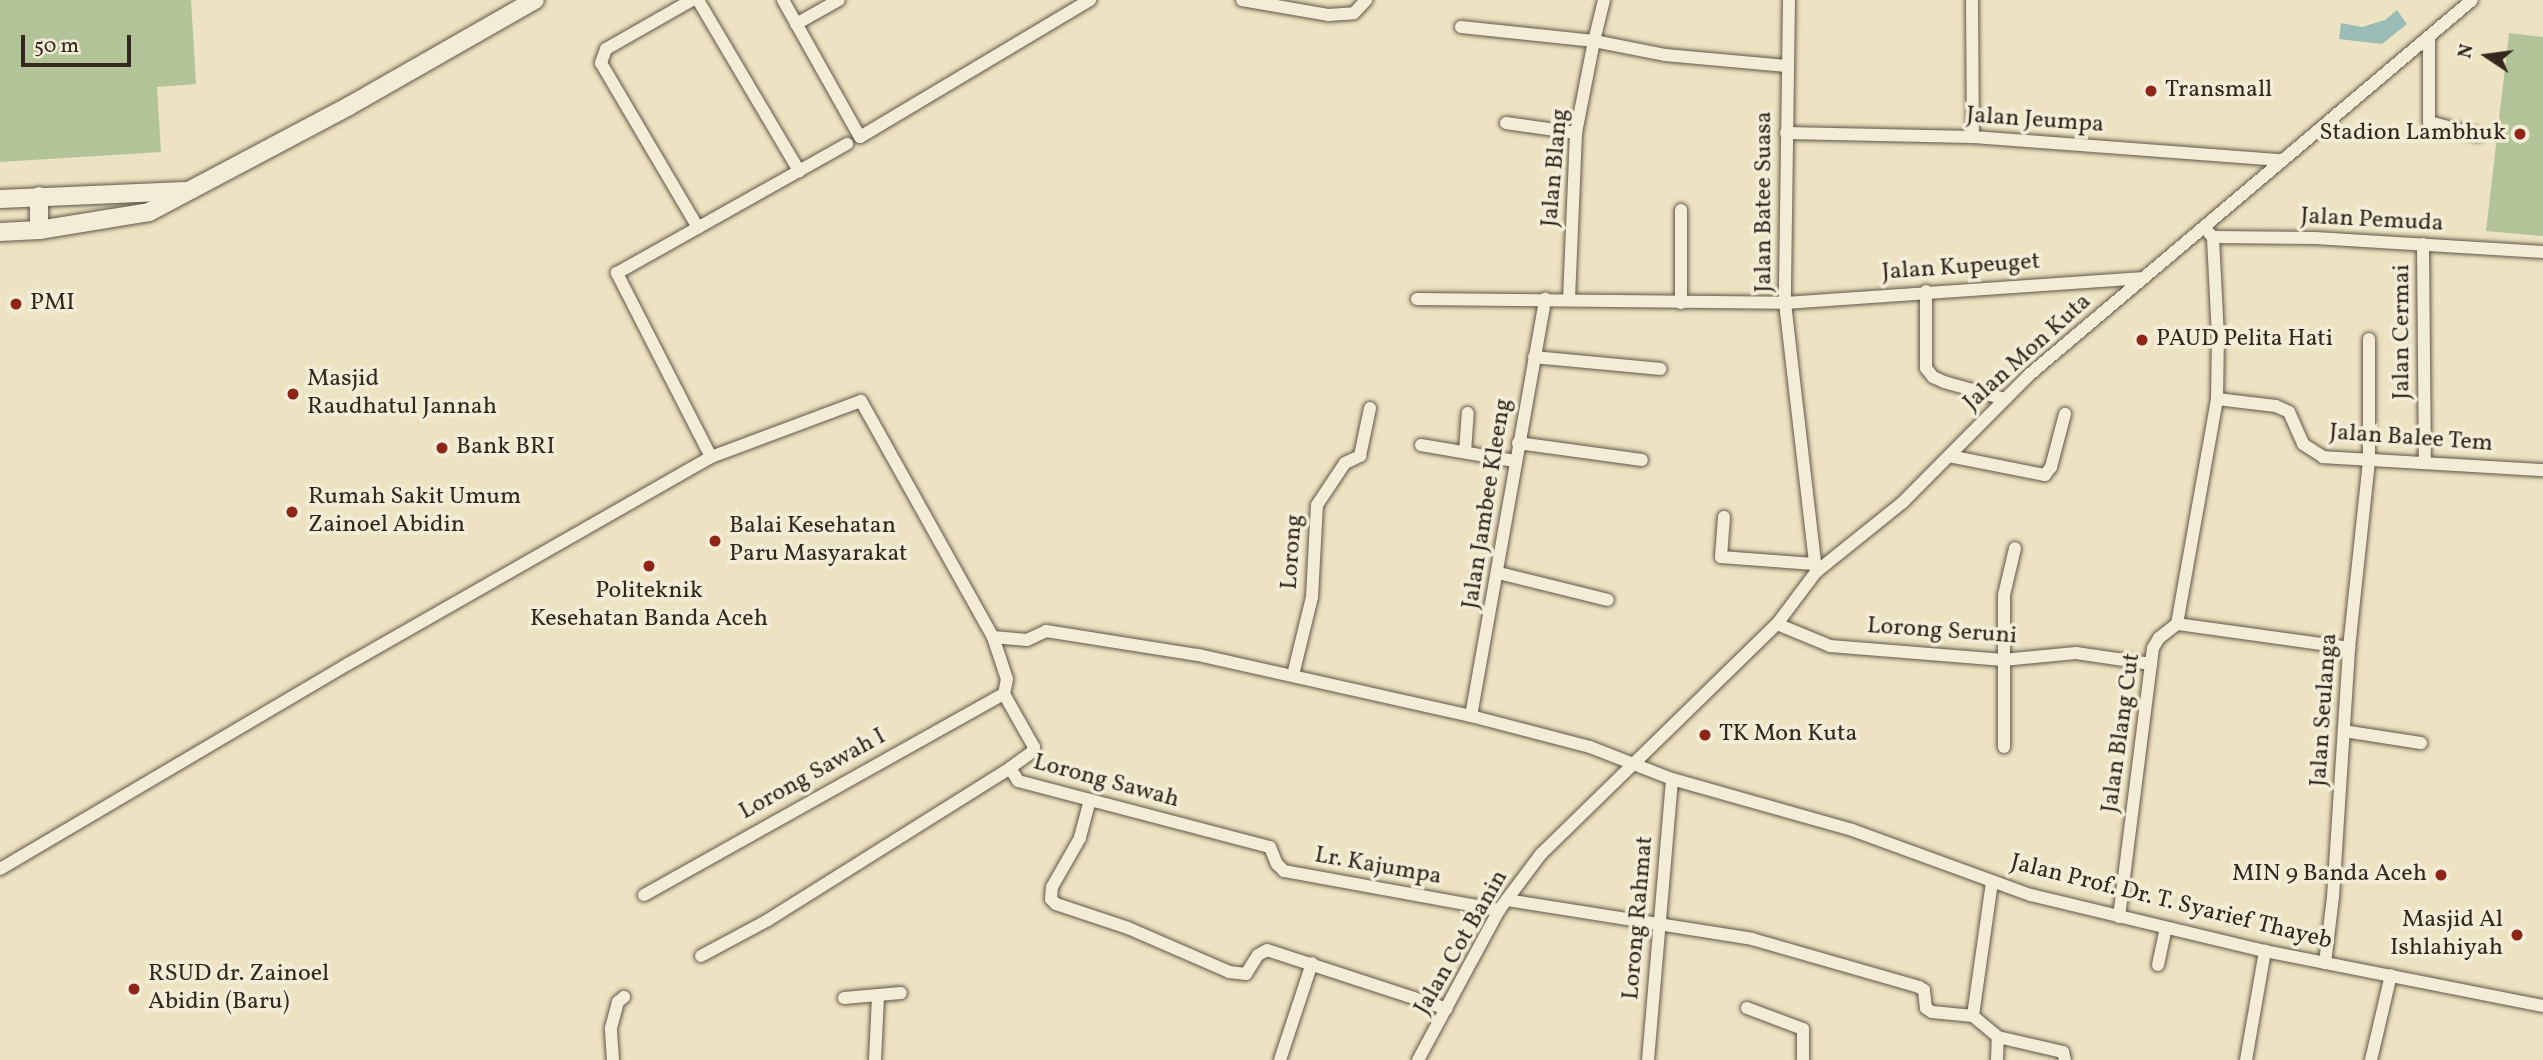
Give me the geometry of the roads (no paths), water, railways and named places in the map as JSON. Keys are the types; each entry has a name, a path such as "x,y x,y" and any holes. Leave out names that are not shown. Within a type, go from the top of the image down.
{"street":[{"path":"0,232 39,230 149,212 349,106 535,0"},
{"path":"692,0 606,49 601,63 698,228"},
{"path":"698,0 799,172"},
{"path":"783,0 860,137 1090,0"},
{"path":"796,24 839,0"},
{"path":"1242,0 1328,15 1354,13 1366,0"},
{"path":"1594,41 1604,0"},
{"name":"Jalan Batee Suasa","path":"1789,0 1785,303 1815,568"},
{"path":"1972,0 1973,137"},
{"name":"Jalan Mon Kuta","path":"1637,762 1777,624 1815,568 1903,502 2005,399 2140,278 2472,0"},
{"path":"1461,27 1594,41 1665,55 1787,66"},
{"path":"2429,38 2429,122 2479,135"},
{"name":"Jalan Blang","path":"1569,300 1576,133 1594,41"},
{"path":"1506,123 1576,133"},
{"name":"Jalan Jeumpa","path":"1786,133 1973,137 2281,160"},
{"path":"0,869 359,657 711,457 617,273 847,144"},
{"path":"0,199 185,191"},
{"path":"39,196 39,230"},
{"path":"1681,210 1681,303"},
{"path":"2203,227 2213,237 2218,337 2217,399 2177,624 2350,648"},
{"name":"Jalan Pemuda","path":"2213,237 2315,238 2543,252"},
{"name":"Jalan Cermai","path":"2423,244 2425,462"},
{"name":"Jalan Kupeuget","path":"1416,299 1785,303 2140,278"},
{"path":"1926,291 1926,368 1933,377 1944,382 2005,399"},
{"name":"Jalan Jambee Kleeng","path":"1471,716 1499,573 1518,443 1545,299"},
{"name":"Jalan Seulanga","path":"2325,963 2333,897 2350,648 2369,461 2369,339"},
{"path":"1534,358 1660,369"},
{"name":"Jalan Balee Tem","path":"2217,399 2276,406 2288,412 2302,444 2323,457 2543,470"},
{"name":"Lorong Sawah","path":"711,457 861,401 993,637 1007,678 1004,694 1034,747 1032,752 1010,768 1018,781 1264,845"},
{"name":"Lorong","path":"1293,675 1312,597 1317,505 1345,463 1360,456 1370,408"},
{"path":"1465,452 1468,413"},
{"path":"1949,456 2045,475 2051,467 2066,414"},
{"path":"1518,443 1642,460"},
{"path":"1422,445 1515,461"},
{"path":"1724,517 1721,557 1815,568"},
{"path":"2004,747 2004,595 2015,548"},
{"path":"1499,573 1608,600"},
{"name":"Lorong Seruni","path":"1777,624 1830,646 2003,660 2076,653 2151,664"},
{"name":"Jalan Blang Cut","path":"2119,917 2153,648 2159,638 2177,624"},
{"name":"Jalan Prof. Dr. T. Syarief Thayeb","path":"993,637 1027,640 1046,631 1198,655 1471,716 1590,747 1637,762 1672,779 1852,830 2031,895 2265,951 2543,1006"},
{"name":"Lorong Sawah I","path":"644,895 1004,694"},
{"path":"2344,731 2421,743"},
{"name":"Jalan Cot Banin","path":"1418,1060 1503,905 1564,828 1637,762"},
{"path":"701,956 768,920 1010,768"},
{"name":"Lorong Rahmat","path":"1648,1060 1672,779"},
{"path":"1090,800 1080,838 1052,887 1051,899 1056,904 1128,928 1240,975 1249,972 1258,955 1264,951 1312,963 1447,1009"},
{"name":"Lr. Kajumpa","path":"1264,845 1270,847 1277,864 1284,871 1503,905 1659,922 1752,939 1919,987 1924,990 1926,1009 1932,1012 1973,1016"},
{"path":"1992,882 1973,1016 1998,1037 2063,1052 2066,1060"},
{"path":"2158,965 2165,928"},
{"path":"2246,1060 2265,951"},
{"path":"1280,1060 1312,963"},
{"path":"2371,1060 2391,975"},
{"path":"844,998 901,993"},
{"path":"875,1060 878,997"},
{"path":"613,1060 611,1028 618,1002 625,998"},
{"path":"1747,1008 1803,1028 1805,1034 1802,1059"},
{"path":"1997,1060 1998,1037"}],"water":[{"path":"2397,10 2407,24 2382,44 2339,39 2341,23 2362,27 2385,20"}],"place":[{"name":"Transmall","path":"2151,91"},
{"name":"Stadion Lambhuk","path":"2520,134"},
{"name":"PMI","path":"16,304"},
{"name":"PAUD Pelita Hati","path":"2142,340"},
{"name":"Masjid Raudhatul Jannah","path":"293,394"},
{"name":"Bank BRI","path":"442,448"},
{"name":"Rumah Sakit Umum Zainoel Abidin","path":"292,512"},
{"name":"Balai Kesehatan Paru Masyarakat","path":"715,541"},
{"name":"Politeknik Kesehatan Banda Aceh","path":"649,566"},
{"name":"TK Mon Kuta","path":"1705,735"},
{"name":"MIN 9 Banda Aceh","path":"2441,875"},
{"name":"Masjid Al Ishlahiyah","path":"2517,935"},
{"name":"RSUD dr. Zainoel Abidin (Baru)","path":"134,989"}]}
